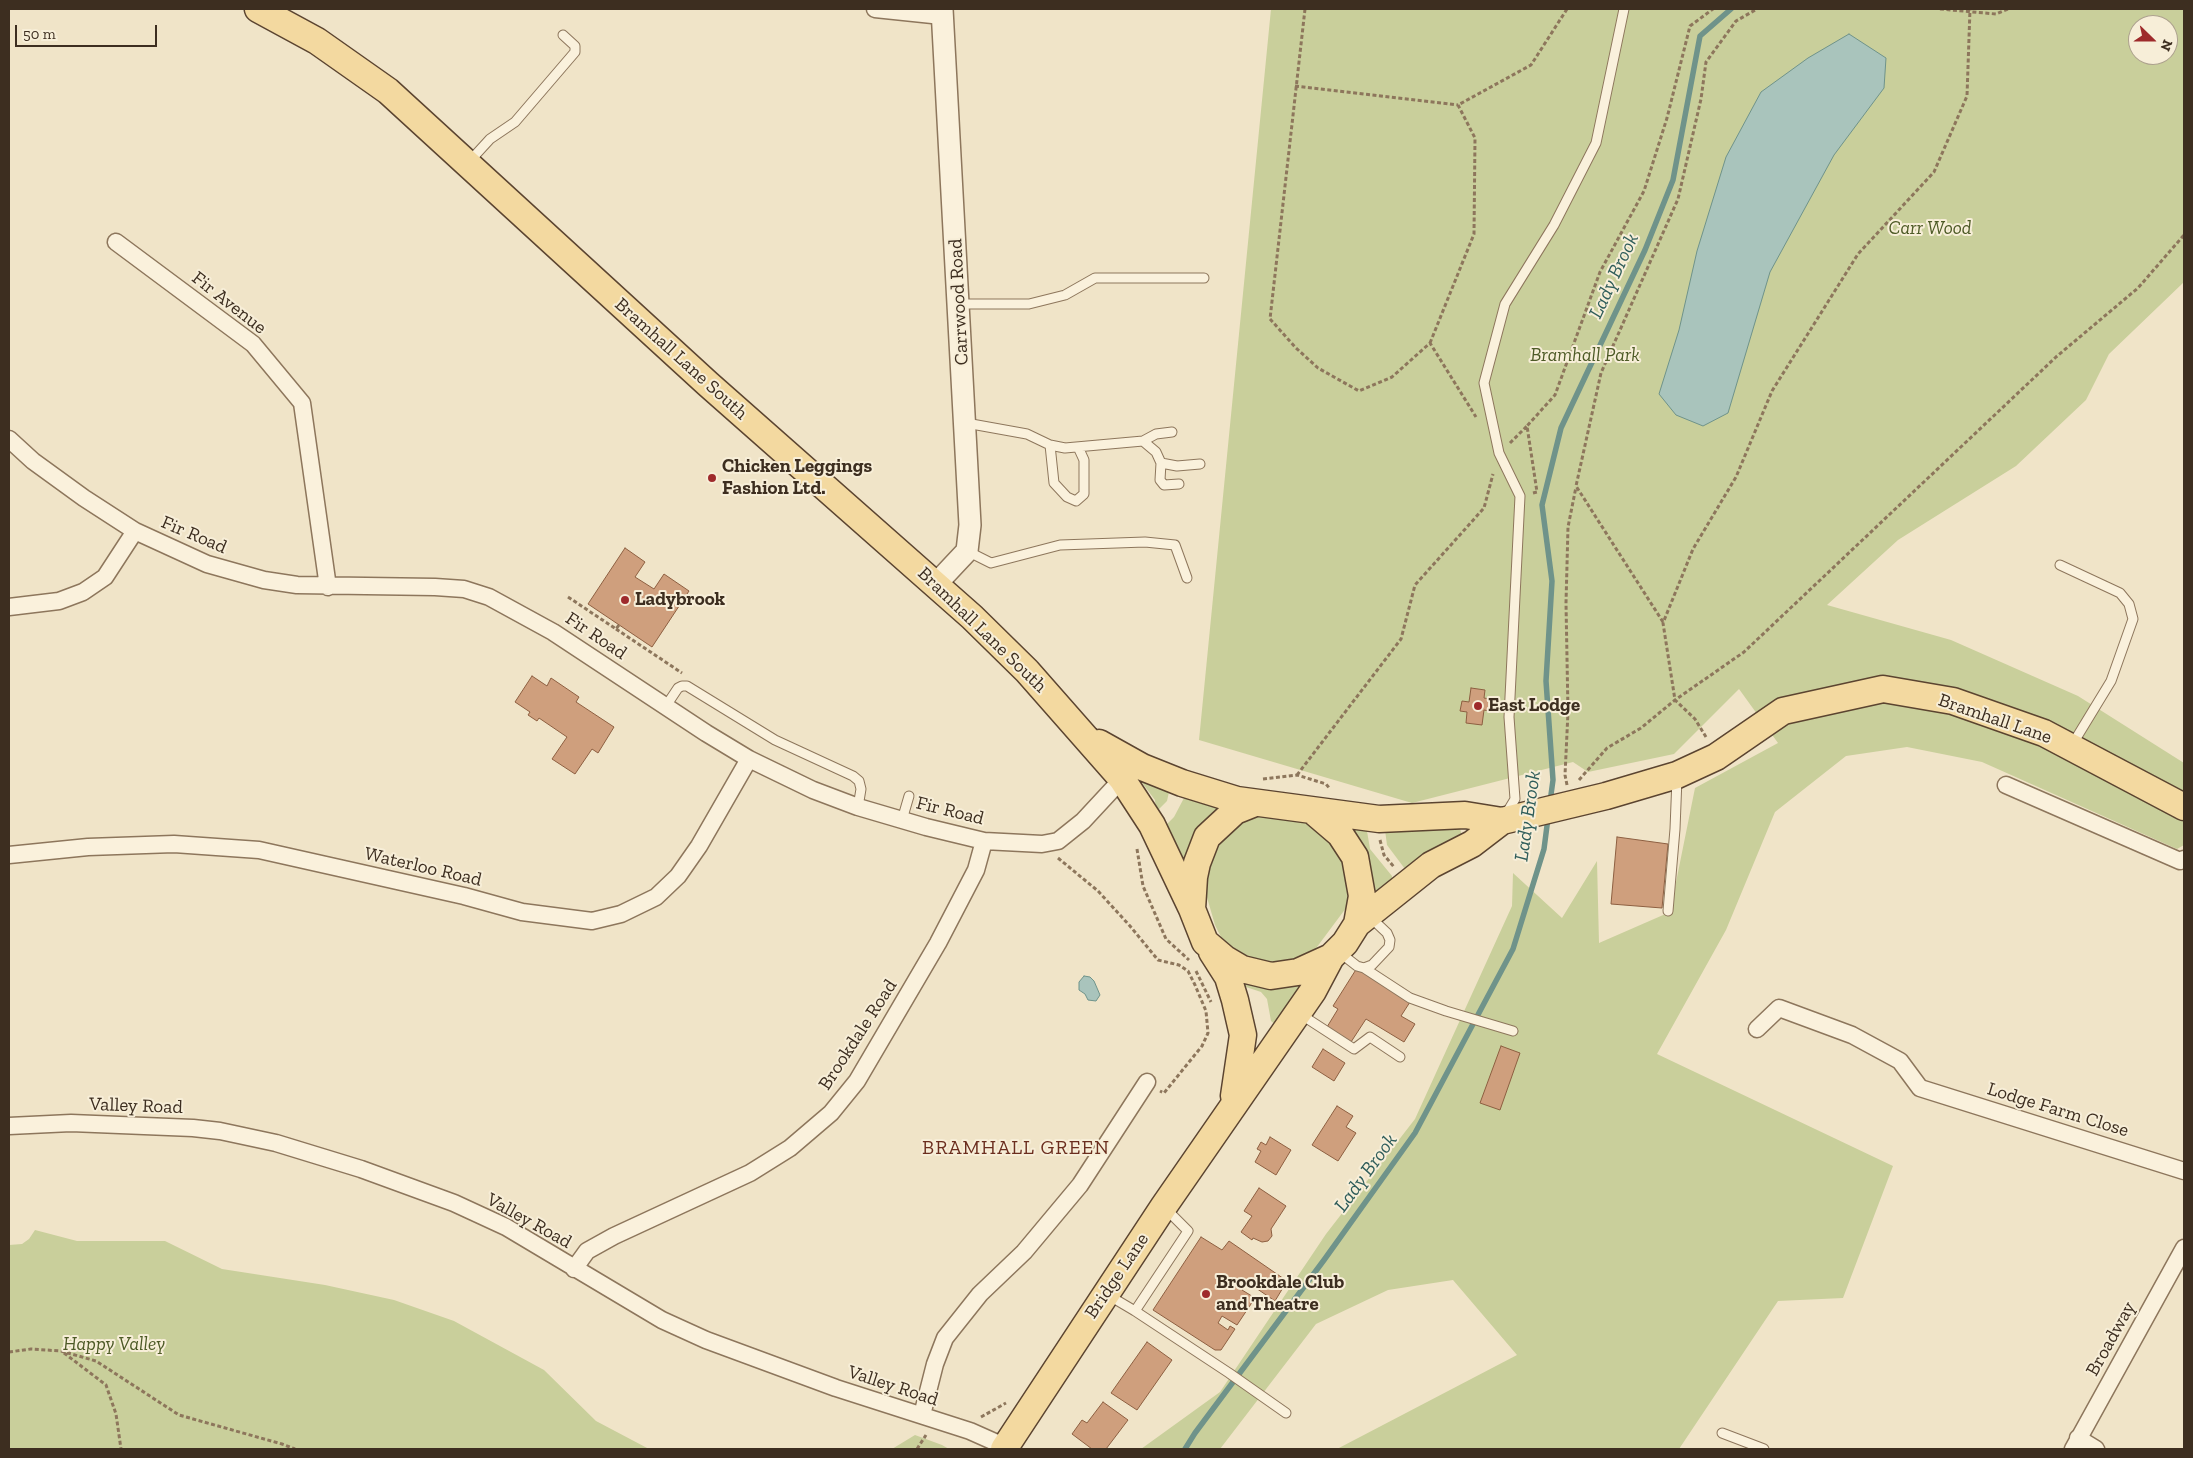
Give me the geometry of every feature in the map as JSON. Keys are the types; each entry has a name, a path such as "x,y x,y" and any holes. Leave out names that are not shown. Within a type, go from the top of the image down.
{"main road":[{"name":"Bramhall Lane South","path":"258,9 317,41 388,91 708,384 936,584 1027,671 1084,735 1132,773 1182,783 1237,800 1256,791"},
{"name":"Bramhall Lane","path":"1717,756 1783,711 1883,689 1954,701 2044,733 2184,808"},
{"path":"1511,818 1465,815 1379,819 1287,806 1256,791 1207,838 1196,863 1192,909 1198,951 1225,959 1242,969 1272,976 1298,972 1334,954 1363,920 1431,865 1472,844 1511,818 1568,798 1606,796 1677,775 1717,756"},
{"name":"Bramhall Lane South","path":"1132,773 1152,825 1192,909"},
{"path":"1313,811 1340,834 1355,857 1362,896 1363,920"},
{"name":"Bridge Lane","path":"1198,951 1228,977 1235,1000 1243,1036 1233,1104"},
{"name":"Bridge Lane","path":"1005,1448 1105,1293 1233,1104 1313,991 1334,954"}],"street":[{"path":"875,9 942,12"},
{"name":"Carrwood Road","path":"942,12 966,423 970,525 967,551"},
{"name":"Fir Avenue","path":"116,242 253,344 302,402 328,587"},
{"name":"Fir Road","path":"9,439 33,461 84,498 135,531 207,564 234,572 296,585 328,587 435,587 464,589 489,597 553,632 749,759 813,790 858,807 984,841 1042,844 1058,841 1132,773"},
{"path":"9,607 59,601 83,592 104,577 135,531"},
{"path":"936,584 967,551"},
{"name":"Waterloo Road","path":"9,855 88,847 174,844 259,850 464,896 522,912 592,921 621,914 656,897 678,876 699,846 749,759"},
{"path":"2006,785 2180,862 2184,859"},
{"name":"Brookdale Road","path":"574,1269 587,1251 614,1236 750,1173 790,1148 830,1113 857,1081 938,943 976,870 984,841"},
{"name":"Lodge Farm Close","path":"1757,1029 1779,1008 1852,1035 1900,1061 1920,1088 2184,1171"},
{"path":"922,1415 935,1364 945,1338 980,1294 1024,1252 1080,1185 1147,1082"},
{"name":"Valley Road","path":"9,1126 71,1123 193,1128 276,1143 361,1170 454,1203 506,1227 662,1320 706,1340 827,1385 980,1435 1005,1448"},
{"name":"Broadway","path":"2076,1444 2184,1248"},
{"path":"2076,1444 2096,1449"}],"lane":[{"path":"1511,818 1515,799 1509,717 1520,496 1499,453 1484,383 1505,304 1554,225 1596,143 1624,9"},
{"path":"467,164 490,139 515,122 574,52 575,46 563,34"},
{"path":"959,304 1030,304 1065,295 1095,278 1204,278"},
{"path":"966,423 1027,434 1050,445 1065,448 1143,441 1156,434 1172,432"},
{"path":"1143,441 1156,452 1161,464 1160,480 1164,485 1179,484"},
{"path":"1050,445 1054,483 1067,497 1076,501 1084,494 1084,460 1078,447"},
{"path":"1161,464 1177,466 1200,464"},
{"path":"967,551 991,563 1060,546 1145,542 1175,545 1187,578"},
{"path":"2060,565 2120,593 2129,604 2133,619 2111,681 2070,747"},
{"path":"666,706 678,688 687,686 775,740 853,776 859,782 861,789 858,807"},
{"path":"1668,911 1675,829 1677,775"},
{"path":"902,820 909,796"},
{"path":"1363,920 1386,933 1390,940 1389,947 1378,959 1372,965 1364,968"},
{"path":"1334,954 1356,966 1364,968 1410,998 1513,1031"},
{"path":"1298,1012 1354,1049 1370,1038 1400,1057"},
{"path":"1135,1311 1188,1231 1164,1206"},
{"path":"1105,1293 1229,1373 1286,1413"},
{"path":"1722,1433 1764,1449"}],"path":[{"path":"1304,9 1270,319 1296,348 1318,368 1359,390 1392,377 1430,342 1474,234 1475,138 1458,105"},
{"path":"1295,86 1458,105 1531,64 1567,9"},
{"path":"1256,791 1296,775 1401,639 1415,585 1484,508 1499,453 1555,395 1600,272 1644,191 1667,118 1690,26 1713,9"},
{"path":"1568,798 1565,775 1568,712 1566,603 1568,527 1601,372 1678,199 1699,108 1706,62 1736,21 1757,9"},
{"path":"1940,9 1970,10 1996,14 2008,9"},
{"path":"1663,623 1693,549 1736,477 1772,391 1858,254 1934,172 1967,96 1970,10"},
{"path":"1568,798 1608,748 1641,728 1675,700 1744,652 2056,357 2138,288 2184,235"},
{"path":"1430,342 1479,422"},
{"path":"1520,496 1537,492 1527,426"},
{"path":"1576,486 1663,623 1675,700 1694,719 1717,756"},
{"path":"568,597 682,673"},
{"path":"616,629 619,625"},
{"path":"1296,775 1326,784 1331,790"},
{"path":"1379,819 1382,850 1407,883"},
{"path":"1136,842 1143,886 1166,939 1198,951"},
{"path":"1042,844 1098,891 1158,960 1179,965 1188,971 1196,986 1208,1021 1208,1032 1202,1046 1164,1093 1147,1082"},
{"path":"1194,968 1212,1003 1221,1005 1235,1000"},
{"path":"1196,986 1202,984"},
{"path":"9,1352 31,1349 61,1351 96,1361 179,1415 295,1449"},
{"path":"61,1351 106,1385 116,1414 121,1449"},
{"path":"918,1449 925,1439"}],"green space":[{"name":"Carr Wood","path":"1271,9 2184,9 2184,282 2109,354 2086,400 2016,466 1898,540 1827,605 1951,640 2078,696 2184,763 2184,845 2177,849 1982,762 1907,747 1846,756 1775,812 1726,930 1657,1054 1893,1166 1843,1298 1778,1301 1679,1449 1337,1449 1517,1355 1453,1280 1388,1290 1316,1324 1220,1449 1141,1449 1220,1392 1326,1234 1415,1119 1512,906 1513,873 1562,918 1597,861 1599,943 1670,912 1695,788 1778,743 1739,689 1674,754 1588,772 1573,762 1412,803 1199,740"},
{"path":"1140,780 1169,792 1167,801 1156,812 1155,800"},
{"path":"1188,796 1217,807 1217,809 1201,826 1184,866 1164,827 1174,817 1184,798"},
{"path":"1257,813 1312,822 1343,847 1352,897 1314,951 1296,961 1276,963 1258,961 1237,952 1222,939 1215,925 1204,887 1207,856 1220,833"},
{"path":"1459,822 1462,838 1405,869 1387,845 1385,830"},
{"path":"1366,825 1370,849 1392,876 1392,882 1375,897 1362,844 1352,828"},
{"path":"1243,979 1301,984 1276,1025 1271,1021 1267,999 1261,992 1243,986"},
{"name":"Happy Valley","path":"35,1230 77,1241 165,1241 222,1269 325,1285 394,1300 454,1321 544,1370 596,1421 649,1449 9,1449 9,1245 22,1244 29,1239"},
{"path":"915,1435 942,1445 949,1449 892,1449"}],"water":[{"path":"1849,34 1886,58 1884,88 1834,155 1770,272 1728,413 1703,426 1676,415 1659,394 1679,330 1697,251 1726,157 1761,92 1808,58"},
{"path":"1084,976 1090,977 1094,981 1100,995 1096,1001 1088,1000 1085,994 1079,990 1079,982"}],"building":[{"path":"625,548 645,562 635,577 654,589 664,574 689,591 652,647 588,604"},
{"path":"532,676 547,686 551,678 579,697 576,702 614,727 598,753 592,749 575,774 552,759 567,737 539,718 537,721 528,715 530,712 515,702"},
{"name":"East Lodge","path":"1471,688 1485,690 1484,698 1496,700 1494,712 1484,710 1482,725 1466,723 1467,712 1460,711 1462,701 1469,702"},
{"path":"1617,837 1668,844 1662,908 1611,904"},
{"path":"1357,968 1410,1002 1401,1016 1415,1024 1404,1042 1366,1019 1351,1042 1327,1027 1338,1009 1333,1006"},
{"path":"1501,1046 1520,1053 1500,1110 1480,1103"},
{"path":"1323,1049 1345,1063 1334,1081 1312,1067"},
{"path":"1337,1106 1353,1116 1346,1127 1356,1133 1338,1161 1312,1145"},
{"path":"1270,1137 1291,1150 1276,1175 1255,1162 1261,1151 1257,1149 1261,1142 1266,1145"},
{"path":"1259,1188 1286,1206 1271,1229 1272,1236 1268,1241 1262,1242 1253,1238 1252,1240 1241,1232 1252,1216 1244,1211"},
{"name":"Brookdale Club and Theatre","path":"1201,1237 1222,1250 1229,1241 1287,1281 1275,1301 1247,1282 1242,1290 1255,1298 1237,1325 1222,1316 1218,1323 1228,1330 1230,1326 1235,1329 1221,1350 1215,1350 1153,1310"},
{"path":"1147,1342 1172,1360 1137,1410 1111,1393"},
{"path":"1103,1402 1128,1420 1106,1449 1092,1449 1072,1434 1082,1420 1087,1423"}],"waterway":[{"name":"Lady Brook","path":"1550,802 1553,780 1546,681 1552,581 1542,505 1561,428 1645,250 1673,180 1700,36 1731,9"},
{"name":"Lady Brook","path":"1185,1449 1415,1133 1513,949 1544,849 1548,818"}],"place":[{"name":"Chicken Leggings Fashion Ltd.","path":"712,478"},
{"name":"Ladybrook","path":"625,600"},
{"name":"East Lodge","path":"1478,706"},
{"name":"Brookdale Club and Theatre","path":"1206,1294"}],"district":[{"name":"BRAMHALL GREEN","path":"1016,1148"}],"park label":[{"name":"Bramhall Park","path":"1585,356"}]}
